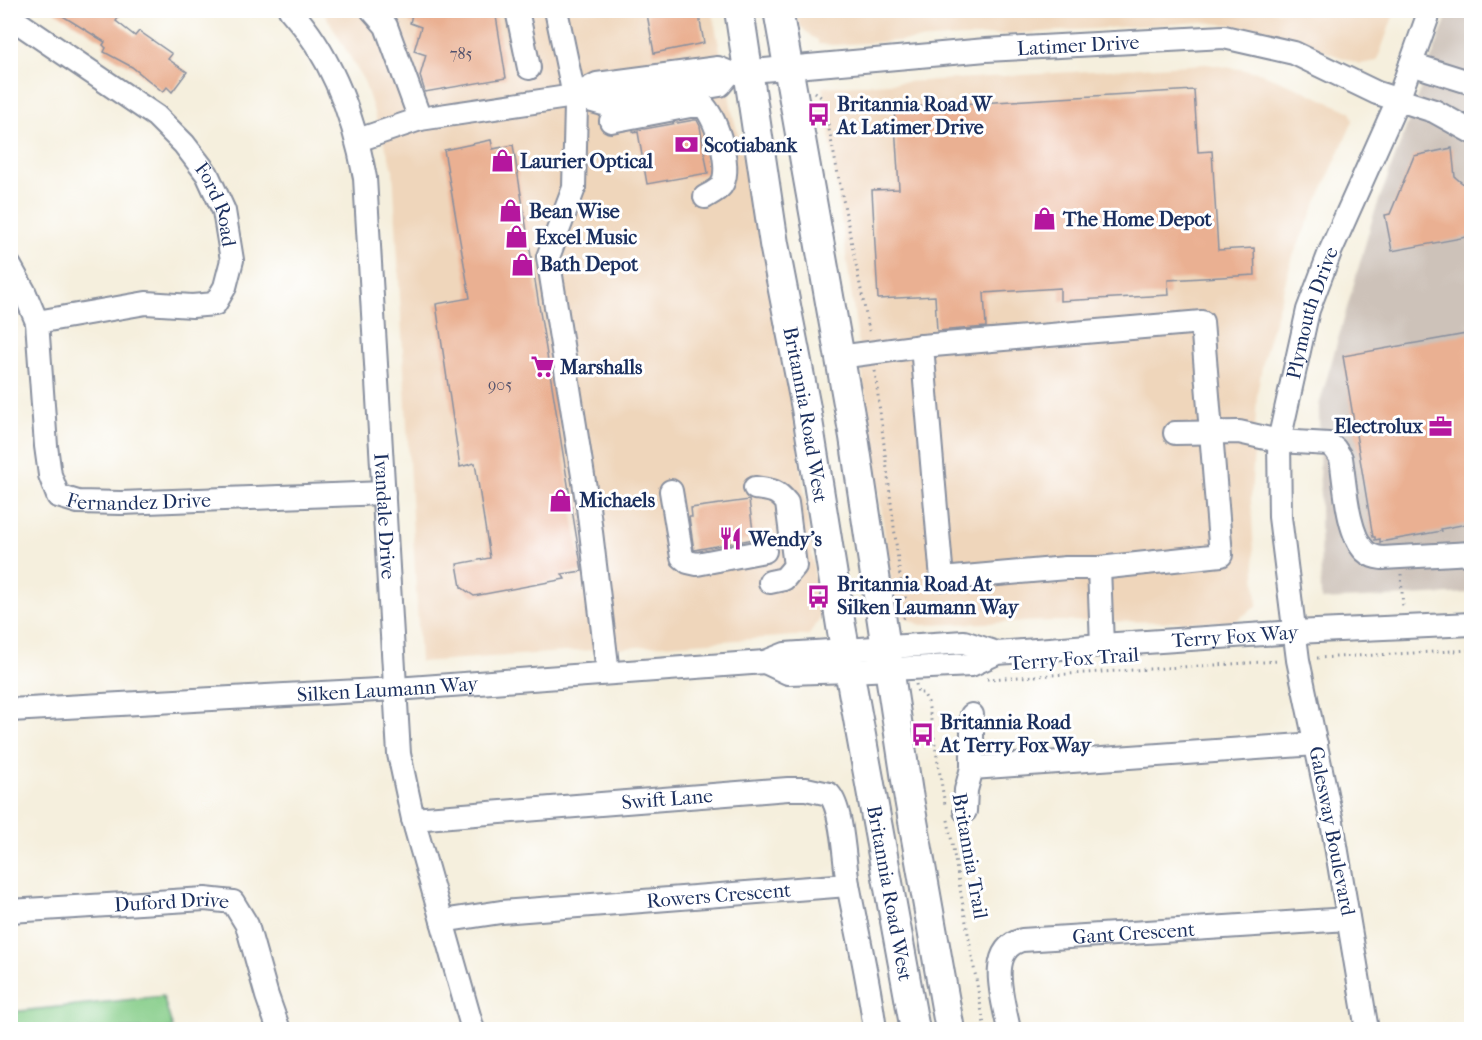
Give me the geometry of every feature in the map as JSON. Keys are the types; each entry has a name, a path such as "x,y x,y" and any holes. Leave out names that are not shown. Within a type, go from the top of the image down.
{"main road":[{"name":"Britannia Road West","path":"738,10 739,72 806,408 848,661 915,1029"},
{"name":"Britannia Road West","path":"778,10 854,437 908,793 950,1029"}],"street":[{"name":"Ivandale Drive","path":"290,10 312,39 338,87 358,140 365,178 399,754 413,819 473,1029"},
{"path":"372,10 386,26 420,119"},
{"name":"Plymouth Drive","path":"1295,632 1280,517 1280,441 1296,359 1308,310 1330,252 1398,100 1431,10"},
{"path":"529,68 518,14 558,11 576,105 574,188 548,257 588,507 608,673"},
{"name":"Ford Road","path":"10,17 156,116 184,144 207,174 224,211 232,260 225,287 215,304 192,306 146,303 37,322"},
{"name":"Latimer Drive","path":"739,72 1052,45 1224,37 1294,53 1377,93 1434,111 1472,132"},
{"path":"1411,64 1471,80"},
{"path":"358,140 420,119 574,96 603,104 720,85 739,72"},
{"path":"670,110 628,122 670,110 704,106 717,127 726,173 720,187 705,197"},
{"name":"Fernandez Drive","path":"10,266 37,322 46,446 50,475 58,496 78,502 121,503 384,493"},
{"path":"839,357 922,346 1202,322 1221,555 942,579 922,346"},
{"path":"1175,433 1239,432 1280,441 1329,444 1341,458 1351,522 1360,545 1371,556 1382,558 1472,553"},
{"path":"756,488 774,491 780,494 787,503 795,566 784,579 770,582"},
{"path":"671,491 682,557 687,562 697,564 765,551"},
{"path":"1100,567 1102,645"},
{"name":"Terry Fox Way","path":"848,661 887,658 964,642 997,653 1295,632 1472,624"},
{"name":"Galesway Boulevard","path":"1295,632 1298,660 1316,744 1367,1029"},
{"name":"Silken Laumann Way","path":"10,710 396,689 765,662 788,673 848,661"},
{"path":"953,812 966,790 972,768 972,715"},
{"path":"972,768 1316,744"},
{"name":"Swift Lane","path":"413,819 806,789 828,794 835,804 848,885"},
{"path":"848,885 858,927 875,1029"},
{"name":"Rowers Crescent","path":"442,921 501,912 848,885"},
{"name":"Duford Drive","path":"10,911 205,899 233,902 247,925 279,1029"},
{"name":"Gant Crescent","path":"1009,1029 999,970 1003,953 1014,942 1348,919"}],"path":[{"path":"1399,557 1405,627"},
{"path":"1319,658 1472,650"},
{"name":"Terry Fox Trail","path":"979,680 1266,662"},
{"path":"918,693 923,693 927,688"},
{"name":"Britannia Trail","path":"923,693 928,702 953,812 984,1029"}],"shaded area":[{"path":"793,10 1395,11 1377,61 1360,64 1262,29 1203,22 834,45 818,44 818,40 800,26"},
{"path":"323,11 712,11 733,115 781,309 820,618 809,635 420,662 393,170 364,81"},
{"path":"1449,11 1471,11 1471,593 1321,600 1319,406 1373,217"},
{"path":"1206,64 1258,72 1351,112 1353,121 1293,256 1264,357 1257,394 1251,500 1257,606 1234,622 1048,621 921,625 901,616 893,596 823,87"}],"green space":[{"path":"163,996 173,1029 11,1029 11,1012"}],"building":[{"path":"53,10 123,10 116,21 135,36 139,31 172,54 168,59 187,72 172,92 167,87 163,92 132,67 104,52 105,42"},
{"path":"413,10 495,10 506,78 425,92 420,76 426,55 414,51 421,27 410,23"},
{"path":"668,10 698,10 704,43 654,53 647,14"},
{"name":"The Home Depot","path":"1194,90 1198,152 1212,151 1218,250 1254,248 1255,275 1168,280 1169,295 1060,301 1060,288 984,293 986,327 937,331 935,296 878,299 872,190 899,189 894,108"},
{"path":"697,120 700,126 708,173 647,184 638,132 633,131"},
{"path":"491,140 493,149 513,145 582,571 562,574 565,579 474,596 461,587 457,564 490,558 475,463 460,467 436,304 470,298 444,150"},
{"path":"1452,148 1455,177 1472,191 1472,236 1392,251 1385,215 1390,214 1414,156"},
{"path":"1472,333 1472,523 1380,542 1380,539 1375,540 1343,356"},
{"path":"749,500 754,539 694,550 689,517 692,517 691,508"}],"place":[{"name":"Britannia Road W At Latimer Drive","path":"819,115"},
{"name":"Scotiabank","path":"686,145"},
{"name":"Laurier Optical","path":"502,161"},
{"name":"Bean Wise","path":"511,211"},
{"name":"The Home Depot","path":"1045,219"},
{"name":"Excel Music","path":"517,237"},
{"name":"Bath Depot","path":"522,264"},
{"name":"Marshalls","path":"542,367"},
{"name":"Electrolux","path":"1441,426"},
{"name":"Michaels","path":"561,500"},
{"name":"Wendy's","path":"731,539"},
{"name":"Britannia Road At Silken Laumann Way","path":"819,596"},
{"name":"Britannia Road At Terry Fox Way","path":"922,734"}]}
